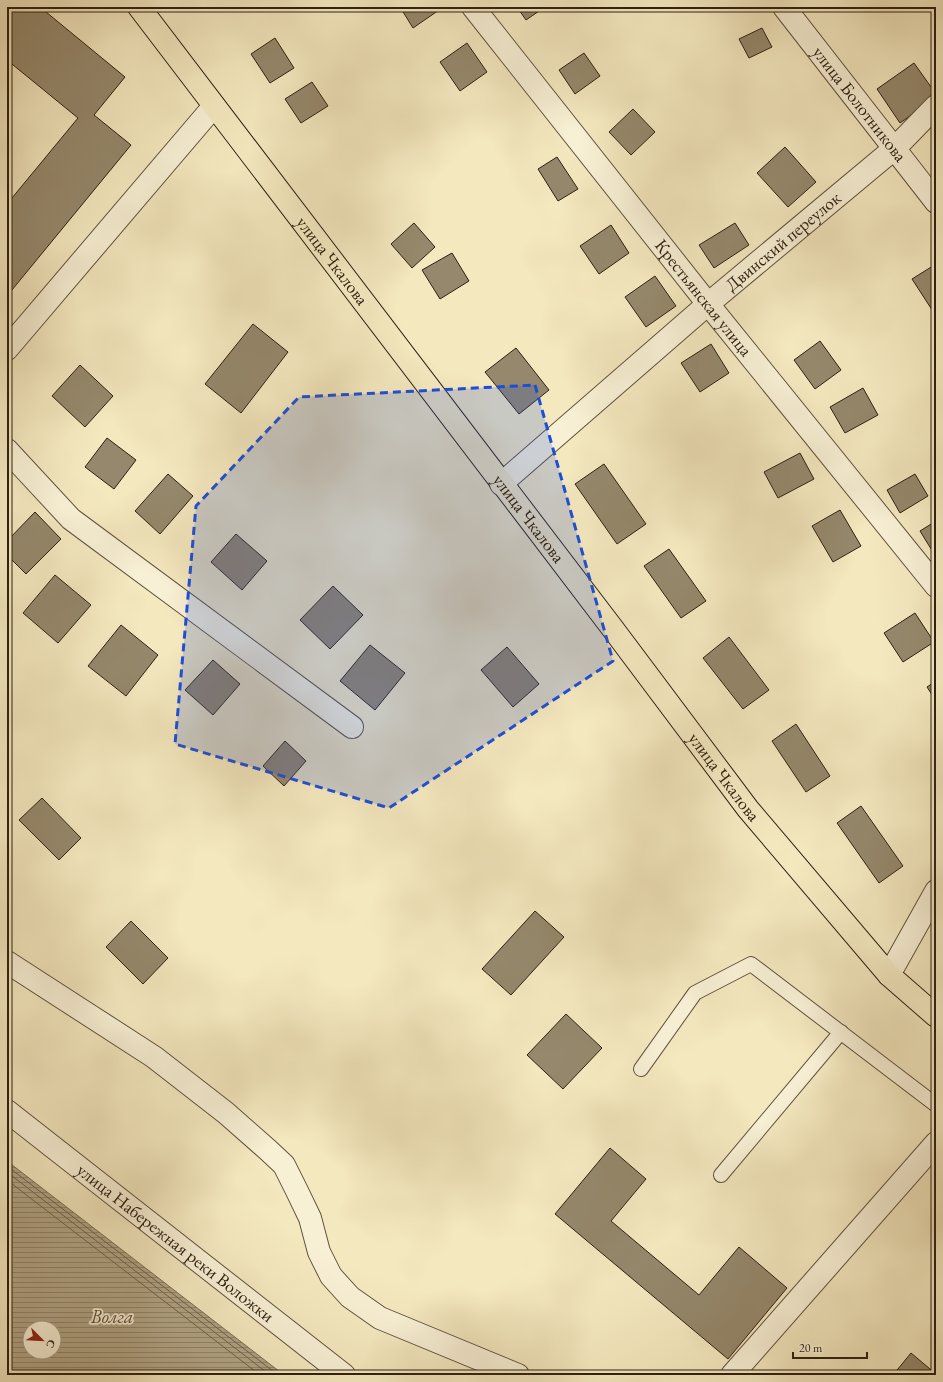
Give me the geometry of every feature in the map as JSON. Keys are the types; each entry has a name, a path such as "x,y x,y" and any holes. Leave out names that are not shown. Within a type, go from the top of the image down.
{"main road":[{"name":"улица Чкалова","path":"139,7 500,484 613,629 748,809 889,975 936,1016"}],"street":[{"name":"Крестьянская улица","path":"473,7 708,304 936,586"},
{"name":"улица Болотникова","path":"784,7 936,202"},
{"path":"7,349 214,106"},
{"name":"Двинский переулок","path":"500,484 708,304 895,148 936,106"},
{"path":"7,450 71,519 352,727"},
{"path":"889,975 936,892"},
{"path":"7,962 154,1057 226,1112 284,1165 310,1218 318,1252 332,1276 350,1298 380,1318 518,1375"},
{"name":"улица Набережная реки Воложки","path":"7,1111 344,1375"},
{"path":"732,1375 936,1143"}],"lane":[{"path":"641,1069 695,993 751,964 936,1105"},
{"path":"721,1175 841,1032"}],"highlighted area":[{"path":"535,385 613,661 389,808 175,744 196,506 299,397"}],"water":[{"name":"Волга","path":"7,1161 284,1375 7,1375"}],"building":[{"path":"7,7 40,7 125,77 94,115 131,145 7,296 7,204 78,118 7,60"},
{"path":"400,7 441,7 442,8 413,28"},
{"path":"517,7 545,7 526,20"},
{"path":"762,28 772,47 749,58 739,39"},
{"path":"275,38 294,68 270,83 251,54"},
{"path":"467,43 487,72 460,91 440,62"},
{"path":"584,53 600,76 575,94 559,70"},
{"path":"914,63 936,94 936,98 900,123 877,89"},
{"path":"312,82 328,106 301,123 285,99"},
{"path":"633,109 655,132 631,155 609,132"},
{"path":"785,147 816,182 788,207 757,173"},
{"path":"557,157 578,189 558,201 538,169"},
{"path":"414,223 435,247 412,268 391,244"},
{"path":"735,223 749,245 714,268 699,245"},
{"path":"611,225 629,253 599,274 580,246"},
{"path":"452,253 469,281 440,299 422,270"},
{"path":"936,264 936,316 912,279"},
{"path":"655,276 676,306 646,327 625,297"},
{"path":"253,324 288,352 241,413 205,384"},
{"path":"820,341 841,370 815,389 794,360"},
{"path":"711,344 729,373 700,392 681,363"},
{"path":"516,348 549,390 519,414 485,372"},
{"path":"80,365 113,396 85,427 52,396"},
{"path":"863,388 878,415 845,433 830,407"},
{"path":"107,438 136,460 114,489 85,467"},
{"path":"800,453 814,479 778,498 764,472"},
{"path":"604,464 646,524 617,544 575,484"},
{"path":"168,474 193,496 160,534 135,511"},
{"path":"915,474 928,496 900,513 887,490"},
{"path":"840,510 861,546 833,562 812,526"},
{"path":"35,512 61,539 26,574 7,555 7,541"},
{"path":"936,521 936,557 920,531"},
{"path":"236,534 267,561 242,590 211,562"},
{"path":"669,549 706,601 681,618 644,566"},
{"path":"55,575 91,605 58,643 23,613"},
{"path":"333,586 363,615 330,649 300,620"},
{"path":"915,613 934,642 903,662 884,633"},
{"path":"121,625 158,655 126,696 88,666"},
{"path":"729,637 769,690 743,709 703,658"},
{"path":"370,645 405,673 375,710 340,681"},
{"path":"507,647 539,684 513,707 481,670"},
{"path":"213,660 240,684 213,715 185,690"},
{"path":"936,681 936,701 927,687"},
{"path":"796,724 830,776 806,792 772,741"},
{"path":"285,741 306,761 284,786 263,766"},
{"path":"42,798 81,838 59,860 19,820"},
{"path":"861,806 903,866 879,883 837,823"},
{"path":"535,911 564,937 511,995 482,969"},
{"path":"131,921 168,958 143,984 106,947"},
{"path":"566,1014 602,1048 563,1089 527,1055"},
{"path":"610,1148 646,1179 611,1221 699,1295 739,1247 787,1288 728,1359 555,1214"},
{"path":"911,1353 936,1374 936,1375 893,1375"}]}
